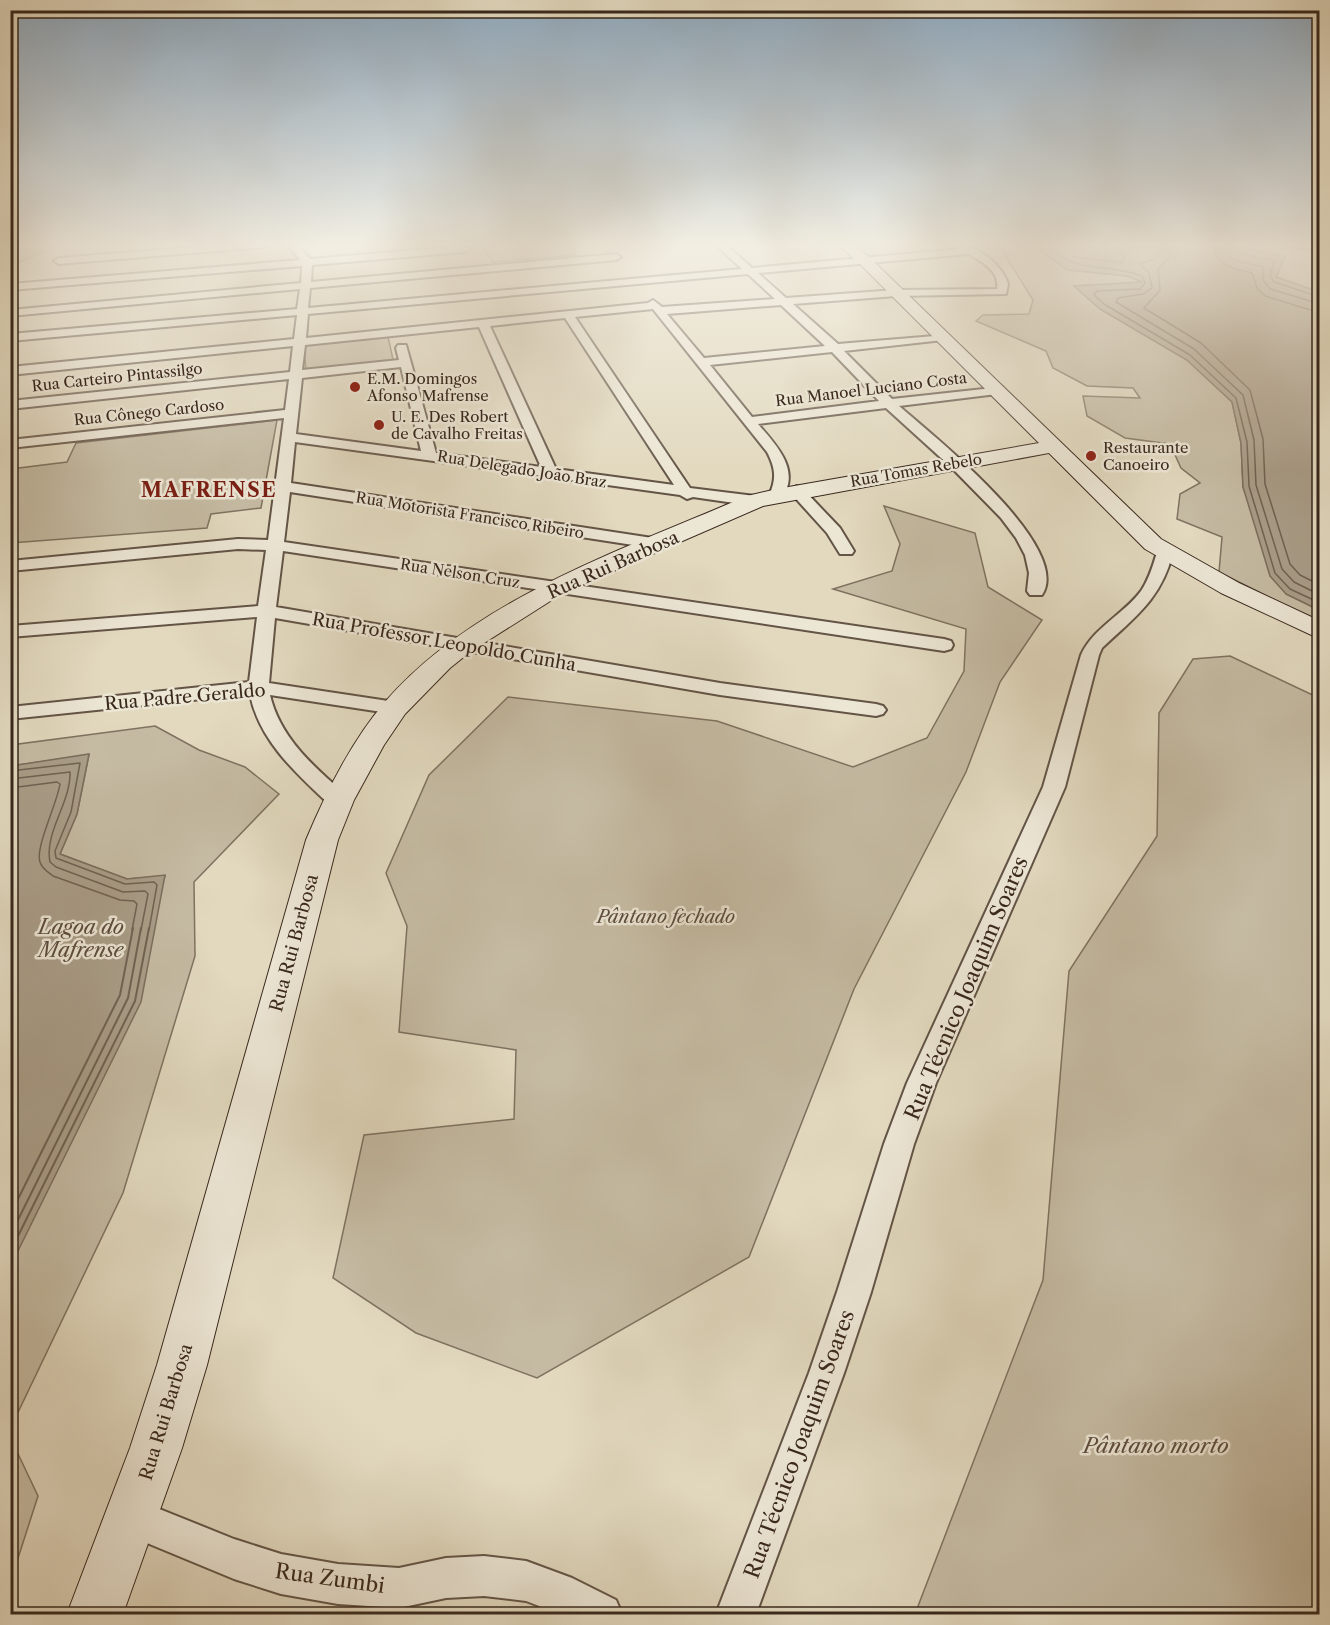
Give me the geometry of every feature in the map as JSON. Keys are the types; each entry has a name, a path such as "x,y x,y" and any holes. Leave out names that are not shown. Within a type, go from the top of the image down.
{"street":[{"path":"10,338 214,320"},
{"path":"301,320 289,437 273,545 259,687 273,727 283,745 338,800"},
{"path":"10,371 517,320"},
{"path":"571,320 687,494"},
{"path":"667,320 750,421 781,464 784,476 776,496 834,531 846,551"},
{"path":"805,320 889,404 956,464 1007,515 1024,537 1033,555 1037,573 1036,591"},
{"path":"925,320 1055,446 1125,518 1165,552 1262,605 1320,631"},
{"path":"483,323 551,474"},
{"path":"399,332 429,455"},
{"path":"701,362 943,337"},
{"name":"Rua Carteiro Pintassilgo","path":"10,405 405,363"},
{"name":"Rua Manoel Luciano Costa","path":"750,421 997,390"},
{"name":"Rua Cônego Cardoso","path":"10,444 291,413"},
{"name":"Rua Delegado João Braz","path":"289,437 429,455 687,494 776,496"},
{"name":"Rua Tomas Rebelo","path":"776,496 1055,446"},
{"name":"Rua Motorista Francisco Ribeiro","path":"282,486 658,544"},
{"name":"Rua Rui Barbosa","path":"95,1614 132,1517 182,1365 317,858 338,800 370,744 394,708 422,679 461,646 554,588 776,496"},
{"name":"Rua Nelson Cruz","path":"10,566 230,545 273,545 944,645"},
{"name":"Rua Técnico Joaquim Soares","path":"736,1614 796,1462 878,1219 906,1125 962,986 1049,799 1075,714 1083,670 1094,646 1153,590 1165,552"},
{"name":"Rua Professor Leopoldo Cunha","path":"10,632 266,610 461,646 720,689 876,711"},
{"name":"Rua Padre Geraldo","path":"10,713 259,687 394,708"},
{"name":"Rua Zumbi","path":"132,1517 234,1559 281,1574 338,1584 399,1588 446,1578 484,1576 526,1581 558,1592 602,1614"}],"green space":[{"path":"1118,320 1187,360 1232,402 1241,443 1243,487 1286,594 1319,610 1319,622 1219,572 1222,537 1177,519 1180,494 1200,483 1181,468 1170,444 1125,438 1087,416 1083,396 1140,398 1133,388 1087,386 1053,368 1046,351 976,321"},
{"path":"388,337 394,364 306,372 304,344"},
{"path":"277,420 261,508 211,514 207,528 11,543 11,469 67,462 76,443"},
{"name":"Pântano fechado","path":"884,506 975,533 988,587 1042,620 1000,682 966,772 854,989 749,1257 537,1378 416,1333 333,1278 364,1135 514,1119 516,1050 399,1032 407,926 386,873 429,775 508,697 717,721 853,767 927,738 964,671 966,629 833,589 892,571 900,544"},
{"name":"Pântano morto","path":"1230,656 1319,698 1319,1614 915,1614 1043,1280 1069,971 1157,836 1159,713 1193,659"},
{"path":"155,726 199,750 245,767 279,794 194,882 195,956 123,1193 11,1427 11,1265 165,876 127,879 60,854 77,814 89,755 11,766 11,745"},
{"path":"11,1439 38,1496 11,1580"}],"water":[{"path":"1118,320 1319,320 1319,610 1286,594 1270,576 1243,487 1241,443 1232,402 1187,360"},
{"name":"Lagoa do Mafrense","path":"89,754 77,814 60,854 127,879 165,875 141,1002 11,1265 11,766"}],"place":[{"name":"E.M. Domingos Afonso Mafrense","path":"355,387"},
{"name":"U. E. Des Robert de Cavalho Freitas","path":"379,425"},
{"name":"Restaurante Canoeiro","path":"1091,456"}],"district":[{"name":"MAFRENSE","path":"209,490"}]}
